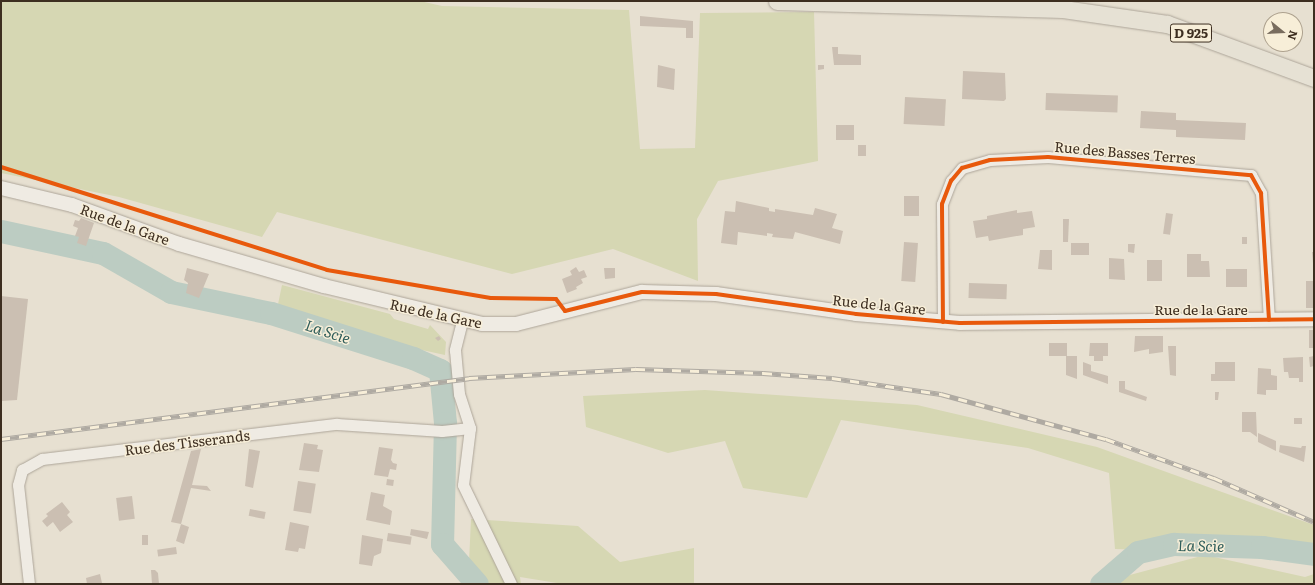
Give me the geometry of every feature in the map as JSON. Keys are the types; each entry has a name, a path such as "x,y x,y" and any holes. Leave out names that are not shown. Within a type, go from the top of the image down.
{"main road":[{"name":"D 925","path":"777,1 1063,9 1167,24 1314,78"}],"street":[{"name":"Rue des Basses Terres","path":"943,322 942,204 951,181 962,168 990,160 1048,157 1251,175 1262,193 1269,320"},
{"name":"Rue de la Gare","path":"1,188 72,205 179,244 309,282 462,322 516,324 642,292 716,294 856,314 943,322 1314,319"},
{"path":"462,322 455,350 459,394 466,429 463,485 511,584"},
{"name":"Rue des Tisserands","path":"30,584 18,486 22,470 42,459 337,424 442,431 466,429"}],"green space":[{"path":"1,1 420,1 442,6 629,10 640,149 695,148 700,13 814,12 818,161 718,181 697,219 698,281 613,249 512,274 277,212 262,237 119,197 1,173"},
{"path":"282,285 390,314 394,319 428,329 430,325 446,342 445,355 339,332 277,309"},
{"path":"705,390 917,405 1097,447 1314,525 1314,543 1278,554 1115,549 1109,473 1028,448 841,420 807,498 743,488 725,441 668,453 586,427 583,396"},
{"path":"471,519 578,526 620,562 694,548 694,584 563,584 520,577 521,584 468,584"},
{"path":"1205,555 1305,577 1314,574 1314,584 1119,584 1126,576"}],"building":[{"path":"640,16 693,21 693,38 686,38 686,28 640,26"},
{"path":"832,47 838,47 838,54 861,55 861,65 834,65"},
{"path":"658,65 675,69 674,90 657,87"},
{"path":"818,65 824,65 824,69 818,70"},
{"path":"963,71 1005,73 1006,99 1004,101 962,99"},
{"path":"1046,93 1118,96 1117,113 1045,110"},
{"path":"905,97 946,99 945,126 904,124"},
{"path":"1141,111 1176,113 1176,120 1246,123 1245,140 1176,137 1176,130 1140,128"},
{"path":"836,125 854,125 854,140 836,140"},
{"path":"858,145 866,145 866,156 858,156"},
{"path":"904,196 919,196 919,216 904,216"},
{"path":"736,201 769,208 769,211 775,212 775,209 813,215 815,208 837,214 832,228 843,231 840,244 795,232 793,239 772,237 773,234 767,233 767,236 738,232 737,245 721,243 725,211 735,212"},
{"path":"1017,210 1017,213 1032,211 1035,227 1023,229 1023,235 989,241 988,236 976,238 973,221 987,219 987,216"},
{"path":"1166,213 1173,214 1170,235 1163,234"},
{"path":"81,218 94,223 86,246 77,243 79,237 75,236 78,228 73,226 75,220 79,221"},
{"path":"1063,219 1069,219 1068,242 1063,242"},
{"path":"1242,237 1247,237 1247,244 1242,244"},
{"path":"904,242 918,243 915,282 901,281"},
{"path":"1071,243 1089,243 1089,255 1071,255"},
{"path":"1128,244 1135,244 1134,253 1128,252"},
{"path":"1040,250 1052,250 1052,270 1038,269"},
{"path":"1312,252 1314,252 1314,263 1313,263"},
{"path":"1187,254 1201,254 1201,261 1209,261 1210,277 1187,277"},
{"path":"1109,258 1124,259 1125,280 1109,279"},
{"path":"1147,260 1162,260 1162,281 1147,281"},
{"path":"576,267 579,272 584,270 587,277 581,279 583,283 576,287 577,289 567,293 562,279 572,275 570,271"},
{"path":"187,268 209,274 199,298 186,293 188,283 184,280"},
{"path":"604,268 615,268 615,278 605,279"},
{"path":"1226,269 1247,269 1247,287 1226,287"},
{"path":"1306,281 1314,281 1314,308 1306,308"},
{"path":"969,283 1007,284 1006,299 968,298"},
{"path":"1,296 28,299 17,400 1,401"},
{"path":"1309,330 1314,330 1314,348 1309,348"},
{"path":"439,336 441,339 438,341 435,338"},
{"path":"1135,336 1163,336 1163,352 1149,354 1149,349 1134,352"},
{"path":"1049,343 1067,343 1067,356 1049,356"},
{"path":"1090,343 1108,343 1108,356 1103,356 1103,361 1094,361 1094,356 1089,356"},
{"path":"1168,346 1176,346 1176,376 1170,375"},
{"path":"1066,356 1077,356 1077,379 1066,375"},
{"path":"1314,356 1314,366 1310,367 1309,357"},
{"path":"1303,357 1303,382 1299,382 1299,378 1289,378 1288,372 1284,372 1283,358"},
{"path":"1083,362 1091,365 1091,371 1108,376 1108,384 1083,375"},
{"path":"1215,362 1235,362 1235,381 1211,381 1211,374 1215,374"},
{"path":"1258,368 1271,369 1271,375 1277,376 1277,390 1266,390 1266,395 1257,394"},
{"path":"1119,381 1125,381 1125,389 1147,397 1146,401 1119,392"},
{"path":"1215,392 1219,392 1218,400 1215,400"},
{"path":"1242,412 1256,412 1257,437 1250,432 1242,432"},
{"path":"1294,418 1302,418 1302,424 1294,424"},
{"path":"1258,433 1276,441 1276,451 1258,442"},
{"path":"304,443 318,445 317,449 323,450 319,472 299,470"},
{"path":"1280,445 1301,448 1302,446 1306,446 1304,462 1279,452"},
{"path":"379,447 393,449 391,460 393,463 397,464 396,470 390,469 388,477 374,475"},
{"path":"201,449 192,485 207,486 211,491 191,488 181,524 171,522 191,451"},
{"path":"249,449 260,451 253,488 245,486"},
{"path":"387,479 394,480 393,486 386,485"},
{"path":"298,481 316,484 311,513 293,511"},
{"path":"371,492 385,495 383,506 392,511 390,525 366,520"},
{"path":"132,496 135,519 119,521 116,498"},
{"path":"62,502 70,512 67,515 73,522 60,532 53,522 47,527 42,521 48,516 46,514"},
{"path":"250,509 266,512 264,519 249,516"},
{"path":"290,522 309,526 305,549 299,548 298,552 285,550"},
{"path":"181,524 189,527 184,544 176,541"},
{"path":"411,529 429,532 427,539 410,535"},
{"path":"388,533 412,537 410,545 387,541"},
{"path":"142,535 148,535 148,545 142,545"},
{"path":"362,535 383,539 381,553 374,556 372,566 359,564"},
{"path":"176,547 177,554 158,557 157,550"},
{"path":"151,570 155,570 158,573 159,584 152,584"},
{"path":"100,574 102,583 87,584 86,578"}],"waterway":[{"name":"La Scie","path":"1,231 103,253 171,292 271,313 413,358 440,370 445,423 442,544 477,584"},
{"name":"La Scie","path":"1101,584 1138,552 1174,544 1262,547 1314,554"}],"railway":[{"path":"1,439 469,378 636,369 763,373 832,378 941,394 1106,439 1214,478 1314,522"}],"cycle path":[{"path":"943,322 942,204 951,181 962,168 990,160 1048,157 1251,175 1261,193 1269,320"},
{"path":"1,167 327,270 491,298 556,299 565,311 642,292 716,294 856,314 960,323 1314,319"}]}
